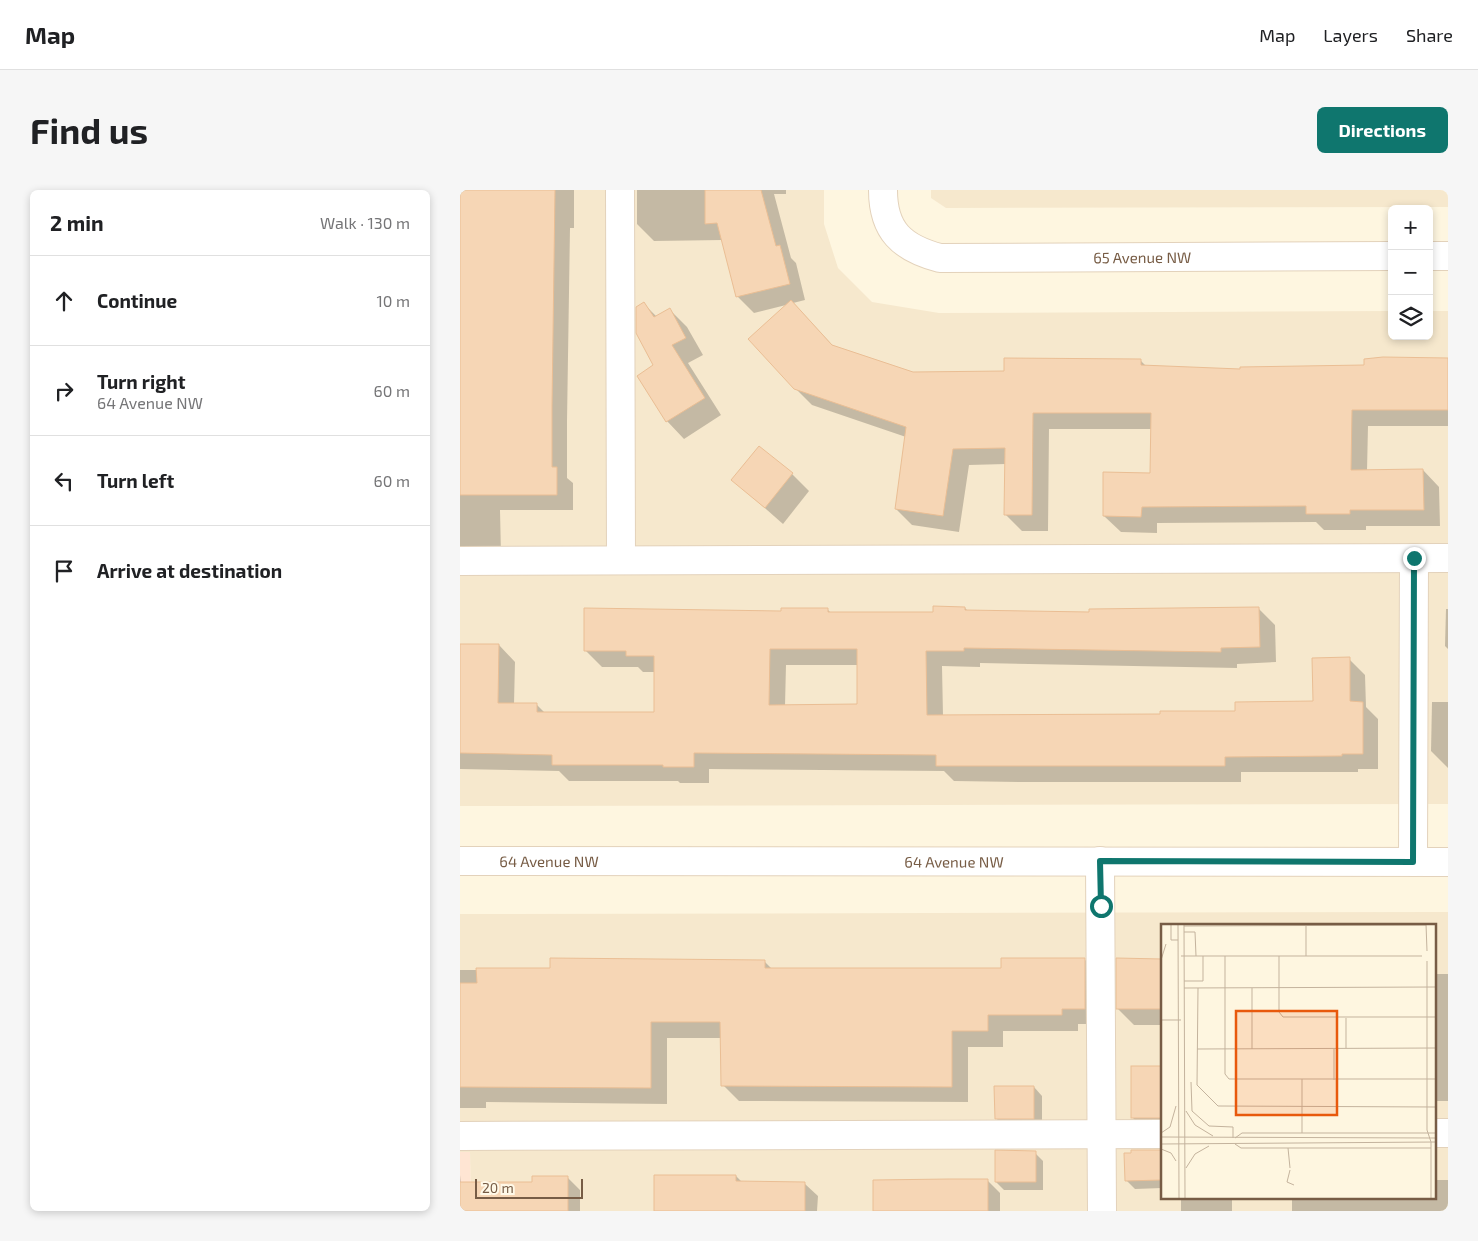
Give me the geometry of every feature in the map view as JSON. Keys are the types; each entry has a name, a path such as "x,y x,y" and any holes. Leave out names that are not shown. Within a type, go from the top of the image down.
{"street":[{"path":"620,190 621,560"},
{"name":"65 Avenue NW","path":"883,190 884,215 890,228 923,254 940,258 1388,256"},
{"path":"1433,256 1448,256"},
{"path":"1413,862 1414,558"},
{"path":"460,561 1448,558"},
{"name":"64 Avenue NW","path":"460,861 1448,862"},
{"path":"1100,861 1102,1211"},
{"path":"460,1136 1161,1134"}],"shaded area":[{"path":"460,190 824,190 824,224 838,268 872,302 939,313 1388,311 1388,340 1433,340 1433,311 1448,311 1448,804 460,806"},
{"path":"931,190 1448,190 1448,207 1388,205 1388,207 946,208 931,198"},
{"path":"1448,912 1448,1211 471,1211 470,1152 460,1152 460,914"},
{"path":"460,1152 470,1152 471,1211 460,1211"}],"building":[{"path":"460,190 555,190 552,467 557,467 557,495 460,495"},
{"path":"705,190 761,190 776,246 780,245 790,284 736,297 717,223 705,224"},
{"path":"791,300 832,345 913,372 1004,371 1004,358 1141,359 1141,365 1240,369 1240,367 1364,365 1364,359 1383,357 1448,358 1448,410 1352,410 1351,470 1423,469 1424,510 1350,510 1350,514 1306,514 1306,506 1142,507 1141,517 1103,516 1103,472 1150,473 1151,413 1033,413 1032,515 1004,515 1005,448 953,449 943,516 895,509 906,427 794,389 748,339"},
{"path":"644,302 654,317 670,308 686,338 672,345 705,398 666,422 637,376 653,365 636,333 636,307"},
{"path":"759,446 793,473 765,508 731,480"},
{"path":"933,606 965,607 965,610 1089,612 1089,609 1259,607 1260,647 1221,648 1221,652 964,648 964,651 926,651 927,715 1160,714 1160,711 1235,711 1235,702 1313,701 1312,658 1350,657 1350,701 1363,702 1363,754 1342,754 1342,756 1225,757 1225,766 936,766 936,755 694,753 694,767 663,767 663,765 552,765 552,755 460,753 460,644 499,644 498,703 537,703 537,712 654,712 654,656 626,656 626,651 584,651 584,608 781,611 781,608 828,608 828,612 933,612","holes":["770,649 857,649 857,704 769,705"]},
{"path":"550,958 765,960 765,968 1001,968 1001,958 1085,958 1085,1009 1062,1009 1062,1015 988,1015 988,1031 952,1031 952,1087 721,1086 720,1022 651,1022 651,1088 460,1087 460,983 477,983 476,968 550,968"},
{"path":"1116,958 1161,959 1161,1009 1116,1009"},
{"path":"1131,1066 1161,1066 1161,1118 1131,1118"},
{"path":"994,1086 1034,1086 1034,1119 995,1119"},
{"path":"995,1150 1036,1151 1036,1182 995,1182"},
{"path":"1131,1150 1161,1150 1161,1180 1125,1181 1124,1153 1131,1153"},
{"path":"654,1175 736,1175 736,1181 805,1182 805,1211 654,1211"},
{"path":"532,1176 568,1176 568,1211 460,1211 460,1182 532,1182"},
{"path":"988,1179 988,1211 873,1211 873,1180"}],"route":[{"path":"1101,906 1100,861 1413,862 1414,558"}]}
